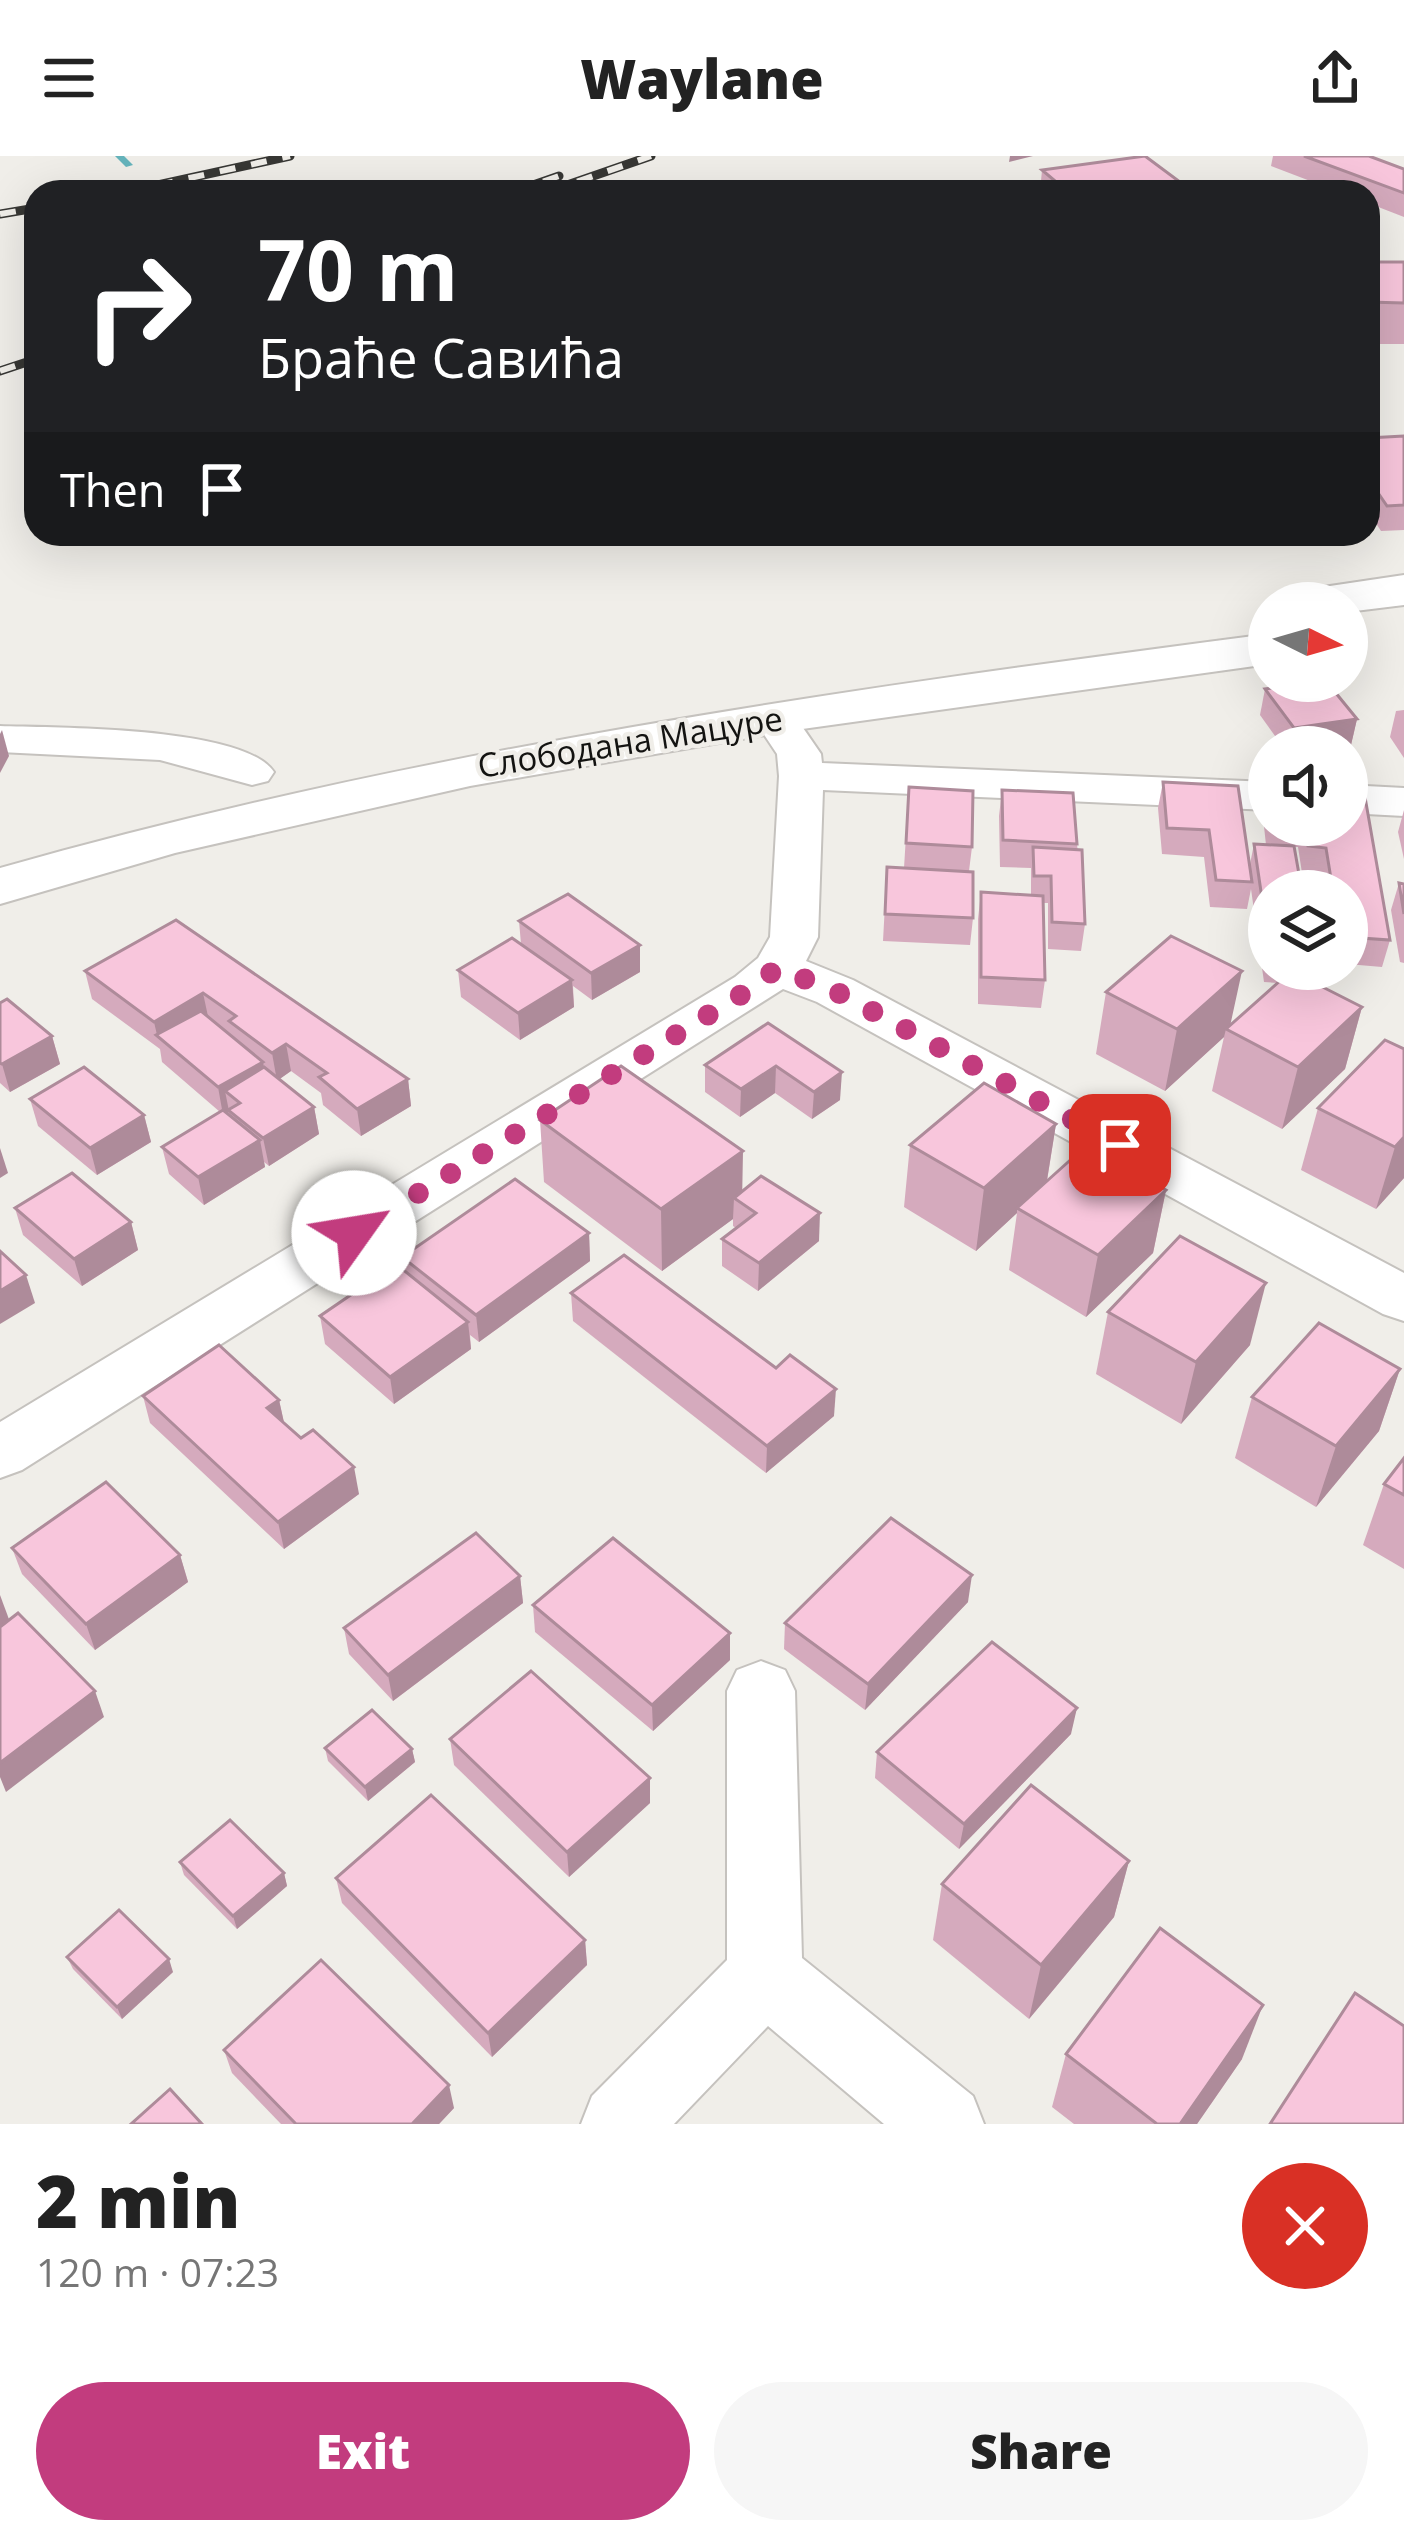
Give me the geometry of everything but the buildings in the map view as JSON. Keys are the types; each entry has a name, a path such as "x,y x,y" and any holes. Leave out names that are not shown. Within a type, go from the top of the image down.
{"street":[{"path":"1368,594 1404,590"},
{"name":"Слободана Мацуре","path":"0,839 251,772 494,718 765,673 1248,610"},
{"path":"1368,635 1404,630"},
{"name":"Слободана Мацуре","path":"0,886 272,812 494,763 1248,652"},
{"path":"0,1453 752,988 777,968 794,937 801,776 799,754 776,718"},
{"path":"0,739 183,748 217,756 251,772"},
{"name":"Слободана Мацуре","path":"801,776 1248,795"},
{"path":"1368,800 1404,802"},
{"path":"777,968 835,991 1404,1299"},
{"path":"620,2124 765,1975 761,1691"},
{"path":"765,1975 945,2124"}],"waterway":[{"path":"119,156 129,165"}],"railway":[{"path":"181,180 290,156"},
{"path":"582,180 651,156"},
{"path":"548,180 559,176"},
{"path":"0,214 24,210"},
{"path":"0,371 24,363"}],"route":[{"path":"354,1233 752,988 777,968 835,991 1120,1145"}]}
